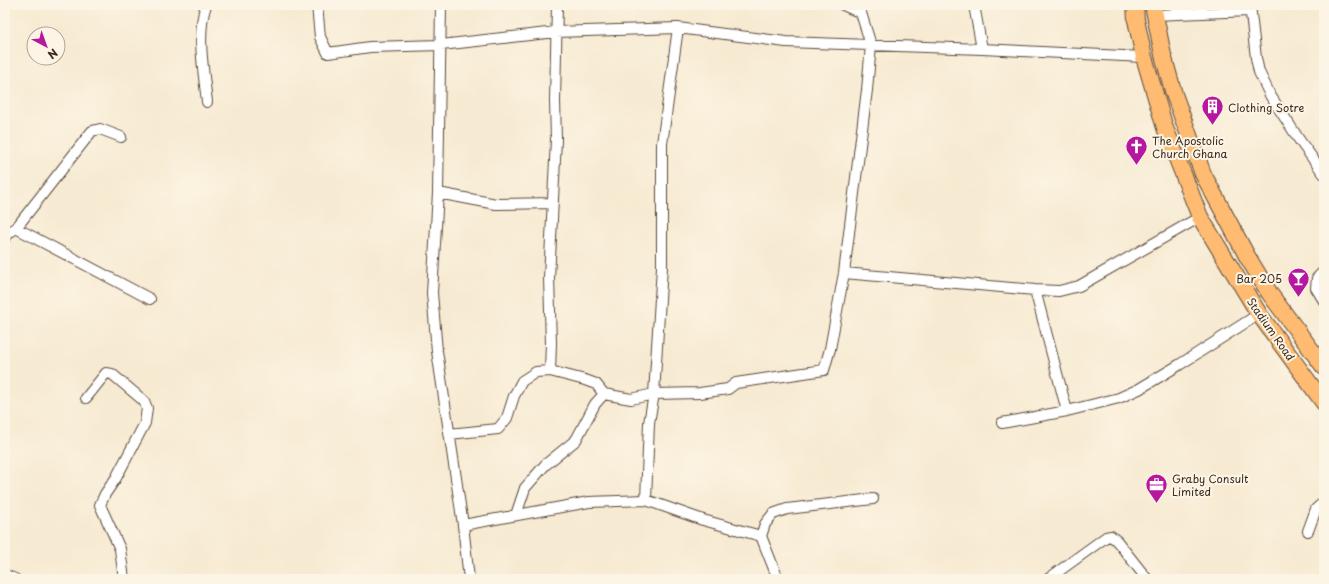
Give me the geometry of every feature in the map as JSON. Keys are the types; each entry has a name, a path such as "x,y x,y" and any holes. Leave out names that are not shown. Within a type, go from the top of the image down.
{"main road":[{"name":"Stadium Road","path":"1135,5 1136,20 1144,57 1165,128 1200,217 1259,314 1324,403"},
{"name":"Stadium Road","path":"1153,10 1163,55 1174,94 1203,174 1262,281 1324,367"}],"street":[{"path":"206,5 202,23 202,54 207,102"},
{"path":"317,5 320,37 328,53 370,47 441,45 556,32 678,28 786,42 982,49 1144,57"},
{"path":"441,5 438,193 432,293 437,351 463,525 469,579"},
{"path":"550,371 551,343 549,278 556,140 557,5"},
{"path":"449,434 498,429 507,418 514,396 522,381 536,372 550,371 591,382 596,384 604,394 631,399 654,394 700,393 728,389 736,383 824,370 830,349 844,273 867,90 871,45 861,13 843,5"},
{"path":"974,5 982,49"},
{"path":"1153,10 1250,8 1259,72 1270,94 1300,141 1324,174"},
{"path":"646,500 649,423 654,394 662,267 662,144 678,28"},
{"path":"5,238 16,228 92,131 100,129 122,137"},
{"path":"438,193 496,204 554,203"},
{"path":"844,273 1059,291 1079,286 1200,217"},
{"path":"16,228 150,299"},
{"path":"1324,271 1317,278 1316,288 1324,300"},
{"path":"1035,290 1067,412"},
{"path":"1002,423 1067,412 1119,398 1139,389 1259,314"},
{"path":"86,398 106,373 112,374 144,401 147,408 145,423 100,505 120,549 124,579"},
{"path":"516,516 525,488 545,465 576,440 595,404 604,394"},
{"path":"778,579 761,536 765,524 773,514 787,509 873,499"},
{"path":"463,525 589,502 646,500 703,520 761,536"},
{"path":"1308,531 1316,509 1324,502"},
{"path":"1048,579 1106,537 1111,536 1117,541 1147,579"},
{"path":"5,575 15,579"}],"place":[{"name":"Clothing Sotre","path":"1212,126"},
{"name":"The Apostolic Church Ghana","path":"1137,166"},
{"name":"Bar 205","path":"1298,298"},
{"name":"Graby Consult Limited","path":"1156,504"}]}
